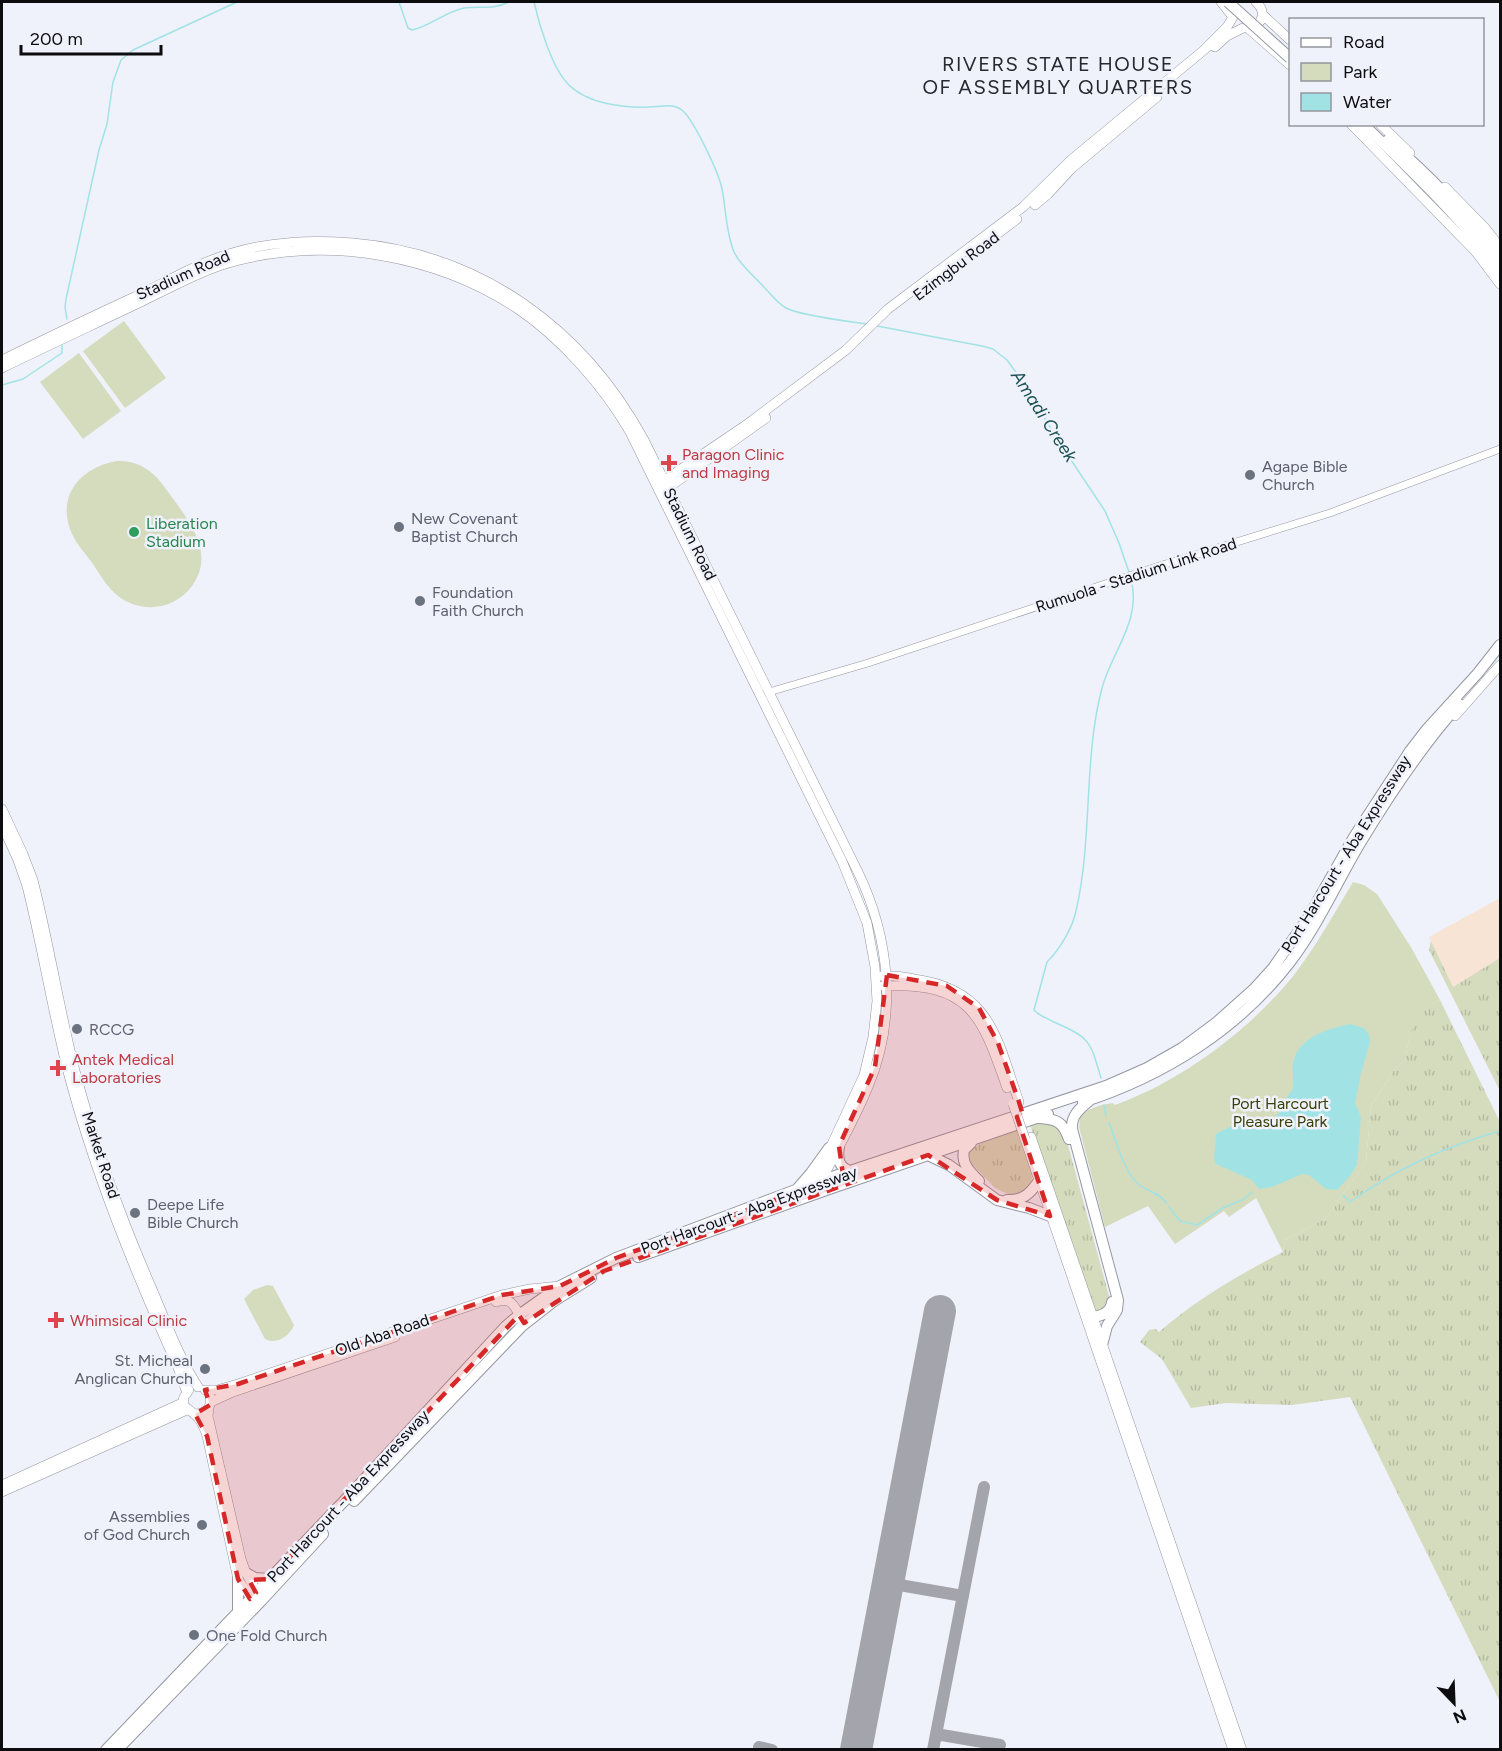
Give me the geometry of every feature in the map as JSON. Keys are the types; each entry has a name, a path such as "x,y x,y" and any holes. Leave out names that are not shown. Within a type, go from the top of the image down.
{"highway":[{"path":"1228,2 1289,57"},
{"path":"1239,2 1289,48"},
{"path":"1365,126 1482,246 1500,270"},
{"path":"1373,126 1444,194 1500,257"},
{"path":"1421,743 1500,645"},
{"path":"1421,743 1500,656"},
{"name":"Port Harcourt - Aba Expressway","path":"106,1749 238,1612 256,1599 269,1579 522,1319 560,1286 616,1258 795,1190 1106,1086 1147,1068 1182,1048 1217,1022 1254,989 1273,968 1308,918 1373,807 1421,743"},
{"name":"Port Harcourt - Aba Expressway","path":"117,1749 256,1599 428,1423 522,1319 580,1284 620,1264 1127,1087 1183,1057 1222,1029 1270,985 1291,961 1315,925 1359,845 1421,743"},
{"path":"1091,1099 1076,1112 1071,1123 1118,1300 1102,1345"},
{"path":"1036,1118 1061,1122 1068,1137 1112,1300 1108,1311 1100,1316 1092,1317"},
{"path":"974,1140 964,1150 964,1162 970,1172 991,1192 1006,1199 1018,1200 1032,1191 1038,1182"},
{"path":"795,1190 834,1147 839,1163 853,1172"},
{"path":"928,1155 949,1165 997,1200 1050,1216"},
{"path":"238,1612 242,1576 269,1579"}],"main road":[{"path":"1221,2 1238,25 1246,28 1289,64"},
{"name":"Ezimgbu Road","path":"662,487 749,431 849,354 880,320 1033,199 1072,159 1204,50 1227,27 1239,2"},
{"name":"Ezimgbu Road","path":"880,320 1006,228 1048,194 1071,169 1227,36 1260,23 1260,9 1269,2"},
{"path":"1260,9 1289,39"},
{"path":"1353,126 1476,252 1500,284"},
{"path":"1382,126 1468,210 1500,247"},
{"name":"Stadium Road","path":"2,368 216,267 292,246"},
{"name":"Stadium Road","path":"2,360 204,263 253,248 292,246 358,253 422,265 475,285 520,310 562,346 609,399 662,487 769,693 867,890 878,923 887,975 882,986 864,1076 818,1182"},
{"name":"Stadium Road","path":"662,487 850,880 867,923 876,976 882,986"},
{"path":"1373,807 1379,792 1410,745 1480,664 1500,637"},
{"path":"1387,802 1443,730 1500,665"},
{"name":"Market Road","path":"2,809 33,880 69,1046 98,1148 128,1233 173,1337 202,1389"},
{"name":"Market Road","path":"2,825 27,886 67,1067 95,1161 122,1236 179,1370 188,1405 207,1436 242,1576 256,1599"},
{"path":"876,976 887,975 924,980 947,986 964,994 974,1003 993,1031 1028,1138 1110,1364 1242,1749"},
{"path":"882,986 932,988 953,996 967,1006 978,1019 989,1039 1016,1103"},
{"path":"1028,1138 1038,1182 1233,1749"},
{"name":"Old Aba Road","path":"202,1389 217,1390 238,1384 502,1296 530,1289 560,1286"},
{"name":"Old Aba Road","path":"210,1405 233,1392 501,1300 513,1303 522,1319"},
{"path":"192,1389 202,1389 210,1397 210,1405 202,1413 188,1405 192,1389"},
{"path":"2,1485 188,1405"},
{"path":"2,1492 188,1405"},
{"name":"Market Road","path":"210,1405 208,1416 238,1547 242,1576"}],"street":[{"name":"Rumuola - Stadium Link Road","path":"769,693 1330,513 1500,448"}],"highlighted area":[{"path":"887,975 947,986 979,1008 998,1043 1019,1102 1023,1115 1017,1117 1050,1216 997,1200 928,1155 604,1271 524,1323 519,1315 269,1579 249,1580 256,1593 250,1599 238,1579 207,1436 195,1414 210,1405 205,1390 238,1384 502,1295 560,1286 616,1258 843,1175 839,1146 875,1067"}],"shaded area":[{"path":"1500,898 1500,958 1453,987 1429,937"}],"green space":[{"path":"124,321 166,378 125,408 83,351"},
{"path":"79,353 121,411 83,439 40,382"},
{"path":"117,461 137,464 157,477 188,520 198,541 201,563 198,574 185,594 167,604 147,607 127,602 118,596 104,581 72,534 67,507 69,496 75,486 92,470"},
{"name":"Port Harcourt Pleasure Park","path":"1353,882 1364,885 1377,894 1412,949 1440,1000 1430,1005 1418,1018 1411,1033 1405,1061 1396,1067 1371,1106 1366,1162 1326,1218 1285,1240 1283,1252 1256,1198 1229,1217 1224,1211 1175,1244 1148,1206 1105,1227 1079,1127 1080,1116 1096,1107 1113,1103 1115,1105 1166,1082 1238,1032 1259,1013 1297,971"},
{"path":"1431,941 1453,987 1500,958 1500,1091 1429,950"},
{"path":"1440,1000 1500,1122 1500,1702 1350,1397 1292,1405 1226,1403 1191,1408 1162,1359 1140,1342 1149,1330 1156,1329 1159,1332 1219,1288 1283,1252 1285,1240 1326,1218 1366,1162 1371,1106 1396,1067 1405,1061 1413,1025 1423,1011"},
{"path":"1038,1122 1055,1122 1065,1134 1109,1296 1107,1305 1103,1309 1094,1311 1030,1125"},
{"path":"1018,1130 1033,1173 1027,1188 1012,1196 995,1188 971,1163 968,1152 981,1143"},
{"path":"267,1285 273,1286 294,1325 286,1336 274,1341 265,1339 244,1299 253,1290"}],"water":[{"path":"1350,1024 1364,1028 1369,1035 1370,1043 1355,1103 1361,1117 1357,1165 1337,1190 1326,1189 1309,1175 1302,1174 1272,1187 1259,1189 1252,1180 1216,1164 1214,1159 1216,1134 1232,1126 1268,1121 1274,1117 1282,1109 1292,1089 1293,1064 1300,1047 1323,1032"}],"waterway":[{"path":"67,319 66,299 99,150 107,124 113,82 121,60 133,50 237,2"},
{"name":"Amadi Creek","path":"399,2 408,28 412,30 457,10 492,7 509,2"},
{"name":"Amadi Creek","path":"534,2 552,58 563,78 577,91 586,97 607,104 640,107 672,106 680,109 689,118 712,161 720,182 729,237 734,252 743,266 777,301 793,311 866,324"},
{"name":"Amadi Creek","path":"877,326 982,346 993,349 1007,360 1105,511 1129,572"},
{"path":"2,385 23,379 62,353 62,345"},
{"name":"Amadi Creek","path":"1101,1078 1094,1055 1087,1042 1075,1032 1034,1010 1047,962 1065,938 1076,911 1085,855 1096,715 1102,688 1133,609 1131,580"},
{"name":"Amadi Creek","path":"1104,1105 1106,1116"},
{"name":"Amadi Creek","path":"1109,1123 1124,1164 1133,1178 1166,1203"},
{"name":"Amadi Creek","path":"1343,1195 1350,1202 1422,1160 1500,1131"},
{"name":"Amadi Creek","path":"1169,1207 1180,1221 1197,1225 1223,1208 1244,1199 1252,1192"}],"taxiway":[{"path":"933,1750 984,1487"},
{"path":"888,1583 963,1596"},
{"path":"936,1734 1000,1745"},
{"path":"759,1747 772,1750"}],"runway":[{"path":"856,1750 940,1311"}],"place":[{"name":"Paragon Clinic and Imaging","path":"669,463"},
{"name":"Agape Bible Church","path":"1250,475"},
{"name":"New Covenant Baptist Church","path":"399,527"},
{"name":"Liberation Stadium","path":"134,532"},
{"name":"Foundation Faith Church","path":"420,601"},
{"name":"RCCG","path":"77,1029"},
{"name":"Antek Medical Laboratories","path":"58,1068"},
{"name":"Deepe Life Bible Church","path":"135,1213"},
{"name":"Whimsical Clinic","path":"56,1320"},
{"name":"St. Micheal Anglican Church","path":"205,1369"},
{"name":"Assemblies of God Church","path":"202,1525"},
{"name":"One Fold Church","path":"194,1635"}],"district":[{"name":"RIVERS STATE HOUSE OF ASSEMBLY QUARTERS","path":"1058,76"}]}
